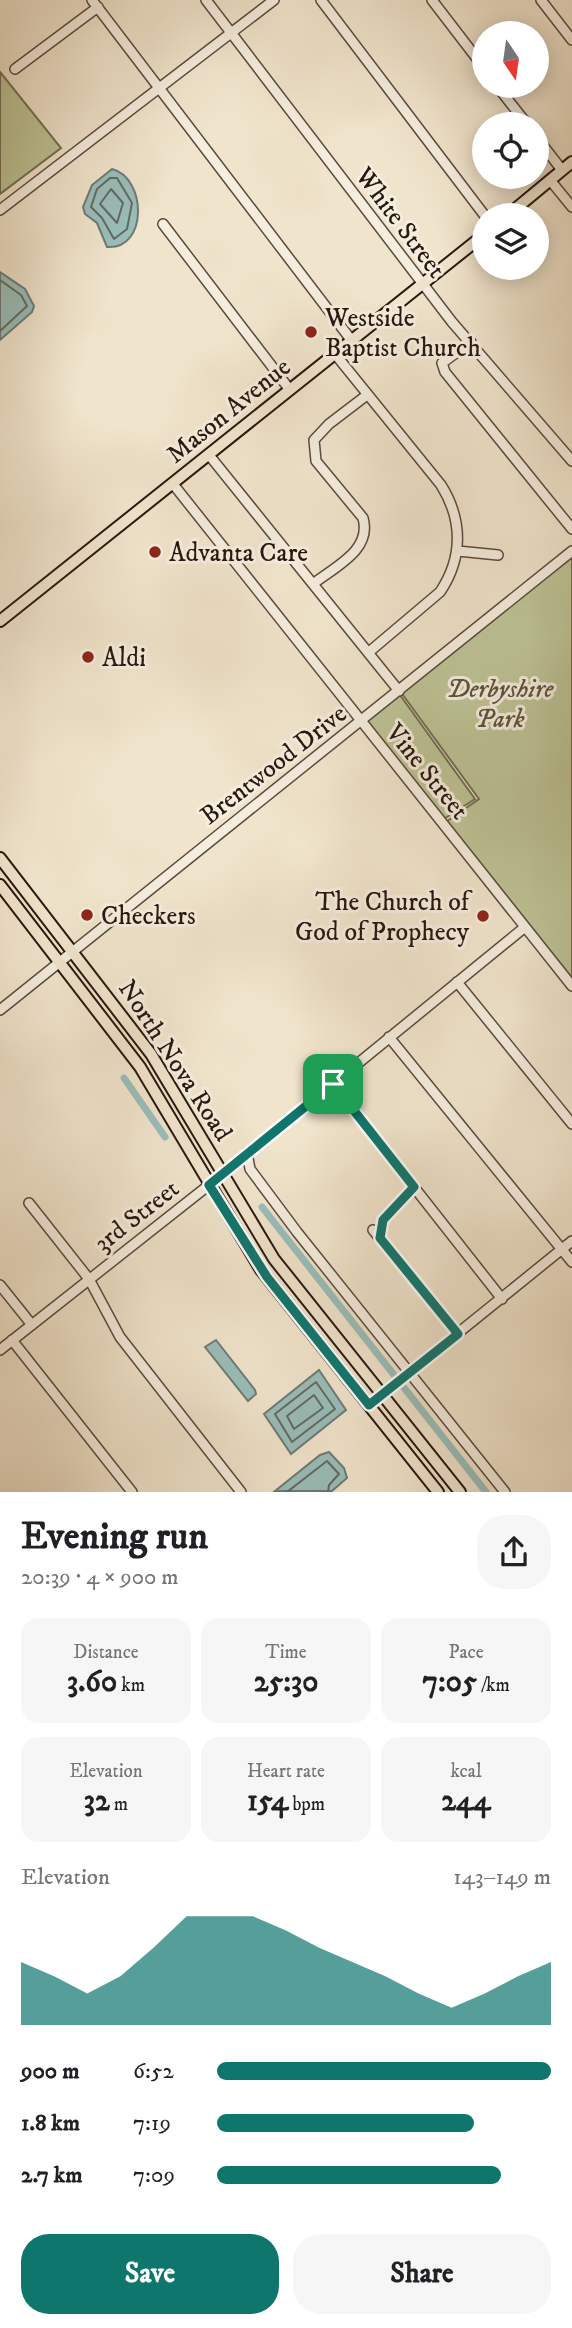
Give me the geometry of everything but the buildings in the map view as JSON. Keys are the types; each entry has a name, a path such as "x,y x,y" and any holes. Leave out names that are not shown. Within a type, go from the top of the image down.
{"main road":[{"path":"522,203 572,162"},
{"name":"Mason Avenue","path":"0,621 472,245"},
{"name":"North Nova Road","path":"0,858 166,1075 274,1259 385,1392 460,1492"},
{"path":"0,873 14,876"},
{"name":"North Nova Road","path":"0,886 156,1090 209,1185 267,1277 438,1492"}],"street":[{"name":"White Street","path":"206,0 422,285 572,461"},
{"path":"0,209 274,0"},
{"path":"321,0 475,203"},
{"path":"432,0 472,52"},
{"path":"541,0 572,40"},
{"path":"15,69 95,3 352,341"},
{"path":"506,98 518,112"},
{"path":"549,153 562,170"},
{"path":"550,180 572,207"},
{"path":"163,224 290,390"},
{"path":"471,342 442,363 445,372 572,529"},
{"path":"335,354 448,497 457,524 458,551 448,580 440,593 369,652"},
{"path":"313,584 362,546 366,528 363,518 316,461 314,440 329,424 368,395"},
{"path":"209,455 399,691"},
{"name":"Vine Street","path":"173,484 572,986"},
{"path":"458,551 498,555"},
{"name":"Brentwood Drive","path":"0,1010 572,551"},
{"name":"3rd Street","path":"0,1350 209,1185 525,927"},
{"path":"457,982 572,1124"},
{"path":"389,1037 572,1262"},
{"path":"333,1084 502,1299"},
{"path":"233,1165 250,1170 247,1153"},
{"name":"North Nova Road","path":"250,1170 505,1492"},
{"path":"414,1187 383,1220 377,1234 458,1334"},
{"path":"29,1203 89,1279 120,1337 241,1492"},
{"path":"369,1405 572,1241"},
{"path":"0,1285 32,1325"},
{"path":"12,1340 132,1492"}],"green space":[{"path":"0,72 61,148 0,194"},
{"name":"Derbyshire Park","path":"572,551 572,986 443,824 479,799 400,691"},
{"path":"400,695 475,799 444,819 367,721"}],"water":[{"path":"112,169 124,175 132,185 138,212 136,226 130,237 120,245 107,247 97,223 85,214 83,207 92,185"},
{"path":"0,272 25,289 34,306 32,312 0,340"},
{"path":"216,1340 255,1390 256,1394 248,1401 205,1347"},
{"path":"319,1370 346,1410 291,1454 264,1414"},
{"path":"329,1452 344,1468 347,1478 332,1491 275,1491 320,1455"}],"waterway":[{"path":"124,1078 165,1137"},
{"path":"262,1207 486,1492"}],"place":[{"name":"Westside Baptist Church","path":"311,332"},
{"name":"Advanta Care","path":"155,552"},
{"name":"Aldi","path":"88,657"},
{"name":"Checkers","path":"87,915"},
{"name":"The Church of God of Prophecy","path":"483,916"}],"route":[{"path":"333,1084 414,1187 383,1220 380,1238 458,1334 369,1405 267,1277 209,1185 333,1084"}]}
